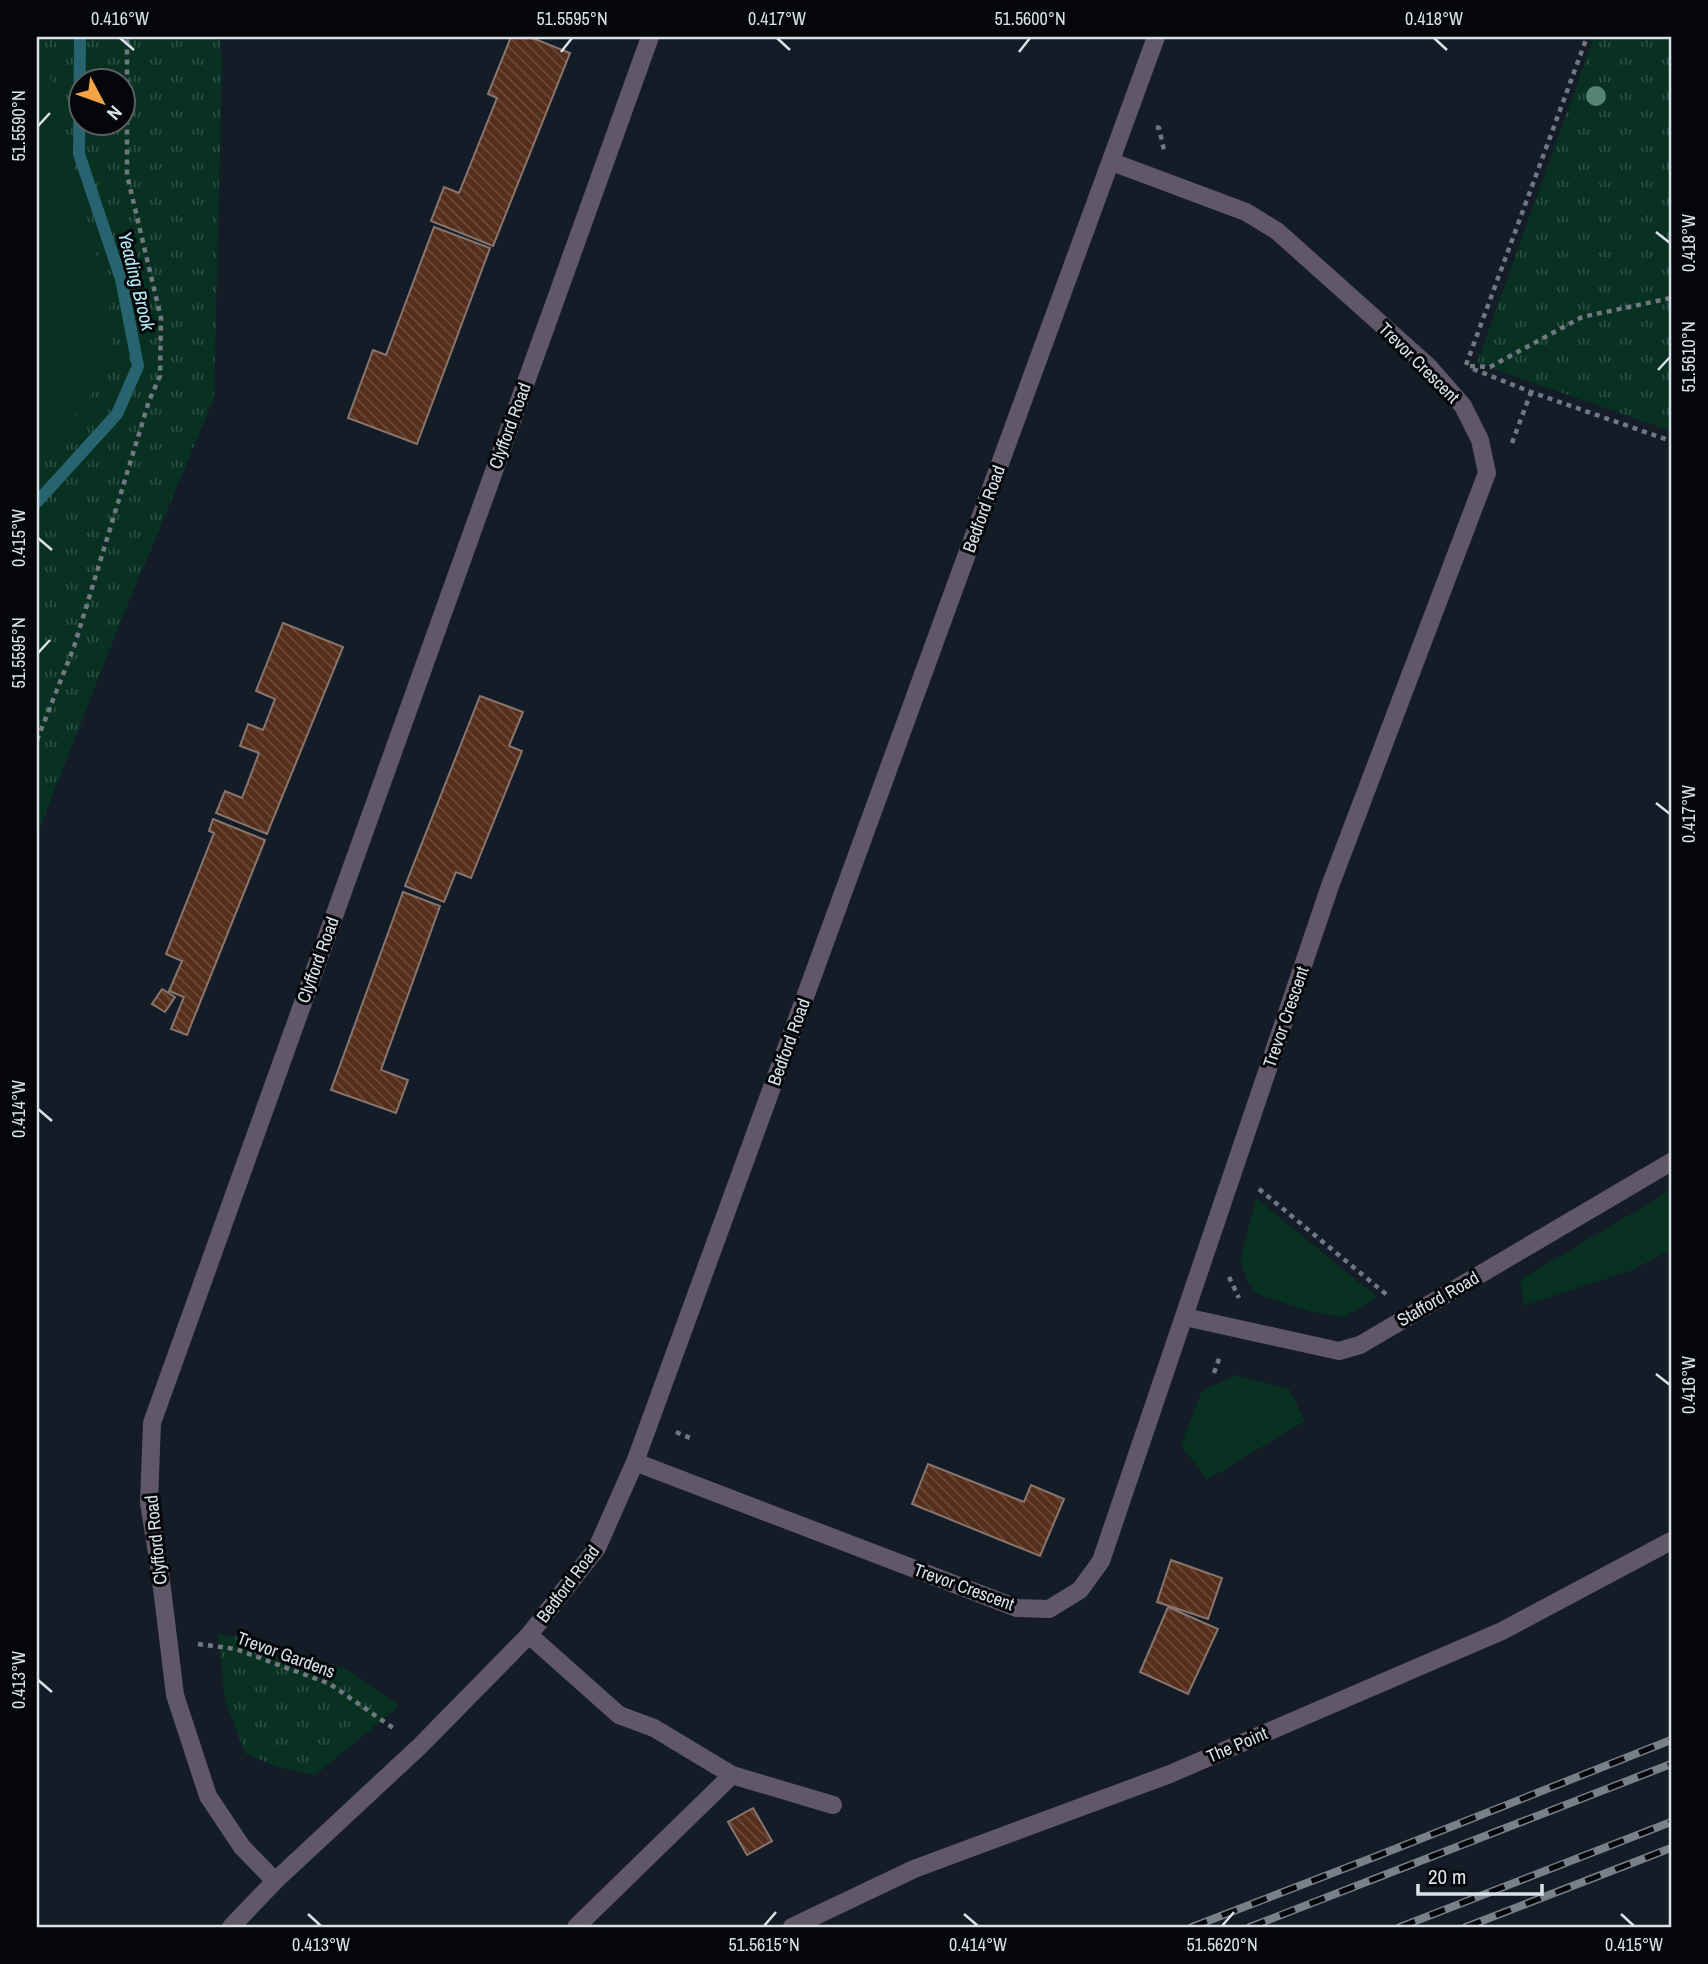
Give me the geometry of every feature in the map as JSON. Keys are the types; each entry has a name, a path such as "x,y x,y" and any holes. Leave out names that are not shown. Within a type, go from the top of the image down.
{"street":[{"name":"Clyfford Road","path":"275,1881 242,1847 208,1796 175,1695 149,1503 152,1423 650,37"},
{"name":"Bedford Road","path":"230,1927 275,1881 420,1746 529,1635 597,1548 635,1462 1156,37"},
{"name":"Trevor Crescent","path":"635,1462 1017,1608 1049,1609 1080,1590 1101,1561 1330,886 1487,473 1480,440 1463,406 1428,366 1277,230 1246,212 1112,162"},
{"name":"Stafford Road","path":"1185,1317 1339,1351 1360,1345 1671,1162"},
{"name":"The Point","path":"792,1927 914,1869 1170,1774 1502,1631 1671,1541"},
{"path":"529,1635 619,1715 654,1728 732,1774 833,1805"},
{"path":"576,1927 732,1774"}],"path":[{"path":"37,740 74,648 149,401 160,376 161,318 127,174 127,37"},
{"path":"1587,37 1466,366 1490,367 1582,317 1671,298"},
{"path":"1531,391 1671,441"},
{"path":"1252,1183 1391,1297"},
{"name":"Trevor Gardens","path":"167,1642 236,1650 330,1684 420,1746"}],"green space":[{"path":"37,37 40,37 109,304 115,366 37,461"},
{"path":"40,37 220,37 222,63 214,398 120,623 37,835 37,461 115,365 109,304"},
{"path":"1594,37 1671,37 1671,431 1477,363"},
{"path":"1671,1190 1671,1250 1630,1271 1524,1306 1520,1280"},
{"path":"1256,1198 1377,1297 1344,1317 1311,1312 1257,1294 1248,1282 1240,1261"},
{"path":"1236,1375 1289,1389 1305,1421 1207,1480 1181,1445 1202,1391"},
{"path":"218,1633 292,1650 350,1671 399,1706 315,1775 277,1767 245,1753 225,1700"}],"building":[{"path":"511,37 530,37 570,53 493,246 431,221 444,187 459,193 497,98 488,94"},
{"path":"434,227 490,248 417,444 348,418 373,350 386,355"},
{"path":"283,623 343,647 267,834 216,813 225,791 242,798 259,753 240,746 248,724 263,730 275,699 256,691"},
{"path":"480,696 523,712 509,746 522,751 471,878 456,872 444,902 405,886"},
{"path":"213,819 265,840 187,1035 171,1029 184,997 169,991 182,961 166,954 214,833 209,831"},
{"path":"403,892 440,906 381,1070 408,1080 396,1113 331,1090"},
{"path":"162,989 175,997 165,1012 152,1004"},
{"path":"928,1464 1024,1502 1031,1485 1064,1499 1040,1556 912,1504"},
{"path":"1171,1560 1222,1578 1208,1619 1157,1602"},
{"path":"1168,1607 1218,1629 1188,1694 1140,1672"},
{"path":"753,1808 772,1841 747,1855 728,1822"}],"waterway":[{"name":"Yeading Brook","path":"37,502 117,414 138,366 121,279 79,154 80,37"}],"railway":[{"path":"1192,1927 1671,1740"},
{"path":"1250,1927 1671,1764"},
{"path":"1400,1927 1671,1822"},
{"path":"1466,1927 1671,1848"}]}
